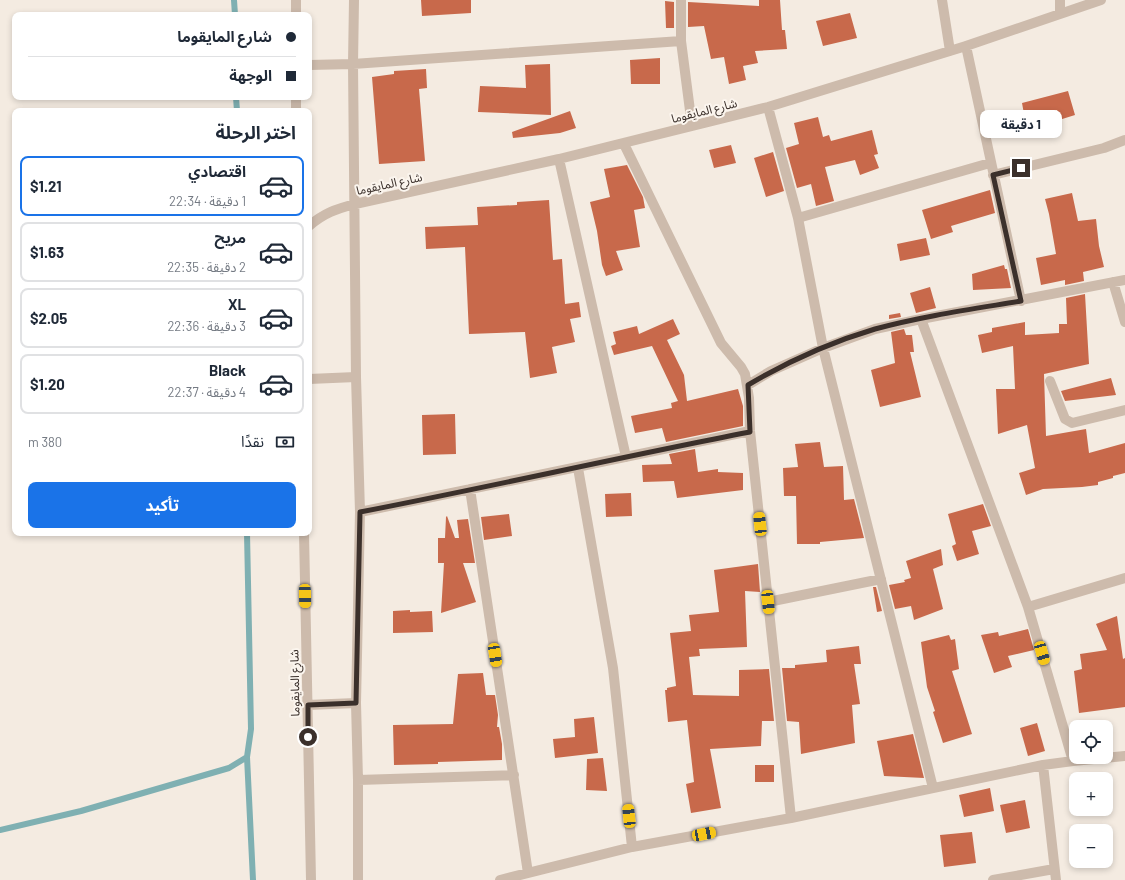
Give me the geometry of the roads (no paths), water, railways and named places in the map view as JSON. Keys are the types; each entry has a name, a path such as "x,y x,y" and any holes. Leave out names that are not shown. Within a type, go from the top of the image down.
{"street":[{"path":"296,0 296,12"},
{"path":"354,0 353,64 356,377 360,512 356,703 358,880"},
{"path":"681,0 681,41 692,126"},
{"path":"942,0 950,51"},
{"path":"1060,0 1060,13"},
{"name":"شارع المايقوما","path":"312,223 317,218 331,211 355,204 624,144 768,107 966,46 1101,0"},
{"path":"312,65 353,64 681,41"},
{"path":"966,46 990,163 1021,301"},
{"path":"768,107 798,218 823,348 932,788"},
{"path":"993,175 1104,148 1125,140"},
{"path":"624,144 721,343 741,367 748,385 750,432 791,818"},
{"path":"559,159 626,457"},
{"path":"798,218 990,163"},
{"path":"748,385 771,371 823,348 875,329 1125,280"},
{"path":"1113,282 1125,322"},
{"path":"921,319 1028,607 1069,747"},
{"path":"312,379 356,377"},
{"path":"1050,381 1065,419 1072,423 1125,410"},
{"path":"360,512 750,432"},
{"path":"578,468 613,668 632,847"},
{"path":"470,489 528,874"},
{"name":"شارع المايقوما","path":"304,536 311,880"},
{"path":"1028,607 1125,578"},
{"path":"768,602 881,579"},
{"path":"308,705 356,703"},
{"path":"1113,757 1125,756"},
{"path":"500,880 632,847 791,818 1043,765 1069,762"},
{"path":"1043,765 1056,880"},
{"path":"358,780 514,775"},
{"path":"993,880 1054,869"}],"waterway":[{"path":"234,0 235,12"},
{"path":"236,100 237,108"},
{"path":"0,830 81,811 229,768 247,757 251,729 247,536"},
{"path":"247,757 253,880"}]}
